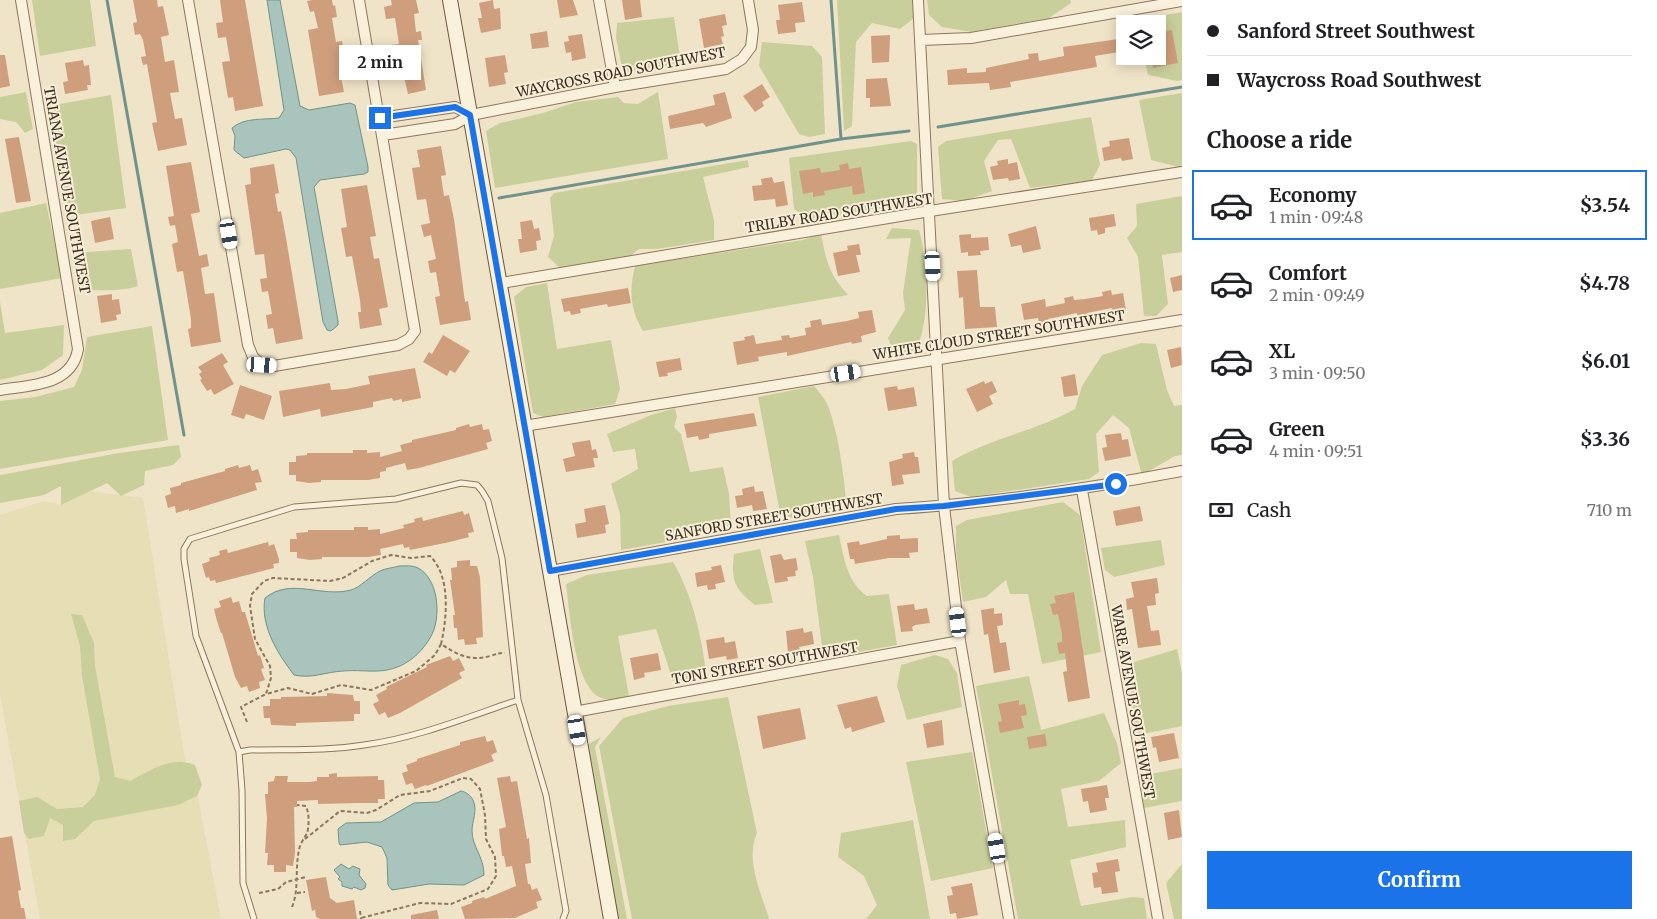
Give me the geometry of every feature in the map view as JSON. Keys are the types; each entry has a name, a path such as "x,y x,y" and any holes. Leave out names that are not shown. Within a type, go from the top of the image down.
{"street":[{"name":"TRIANA AVENUE SOUTHWEST","path":"0,390 38,384 58,378 74,363 78,341 20,0"},
{"path":"188,0 248,345 253,356 262,365 274,366 398,345 409,339 414,331 414,320 359,0"},
{"path":"450,0 611,919"},
{"path":"599,0 615,87"},
{"name":"WAYCROSS ROAD SOUTHWEST","path":"383,135 455,124 470,115 615,87 715,72 737,64 747,54 753,40 748,0"},
{"path":"918,0 938,358 944,506 960,641 1009,919"},
{"path":"921,40 971,38 1182,1"},
{"name":"WAYCROSS ROAD SOUTHWEST","path":"380,118 455,107 470,115"},
{"name":"TRILBY ROAD SOUTHWEST","path":"500,283 930,211 1182,172"},
{"name":"WHITE CLOUD STREET SOUTHWEST","path":"524,426 1182,320"},
{"name":"SANFORD STREET SOUTHWEST","path":"550,571 896,509 944,506 1082,490 1182,471"},
{"name":"WARE AVENUE SOUTHWEST","path":"1082,490 1158,919"},
{"name":"TONI STREET SOUTHWEST","path":"574,712 960,641"}],"lane":[{"path":"254,919 243,883 242,790 239,752 196,636 184,549 190,539 294,507 396,499 461,482 476,485 488,501 502,558 518,700 546,795 566,911 563,919"},
{"path":"239,752 362,746 387,742 518,700"}],"path":[{"path":"247,722 241,707 266,694 288,688 312,694 341,685 371,690 416,671 435,655 441,644 447,608 442,577 437,563 430,556 411,558 391,556 372,561 343,578 330,581 273,578 264,581 252,594 250,606 255,639 270,666 271,678 266,694"},
{"path":"441,644 456,655 463,657 513,652"},
{"path":"292,907 297,893 300,844 340,811 367,813 376,810 400,795 430,791 463,778 471,779 480,789 485,815 486,839 495,857 496,876 494,883 488,889 451,904 420,903 361,919 360,911"},
{"path":"297,805 306,806 309,813 306,839"},
{"path":"259,893 278,889 286,882 306,877"},
{"path":"297,893 305,892"}],"shaded area":[{"path":"90,491 143,498 185,760 196,787 221,919 40,919 0,694 0,515 44,501 61,505"}],"green space":[{"path":"32,0 90,0 96,46 40,56"},
{"path":"837,0 912,0 914,18 900,29 872,23 856,42 852,126 844,131"},
{"path":"927,0 1070,0 1071,3 1049,18 971,32 942,27 929,15"},
{"path":"1182,12 1182,80 1177,81 1148,75 1146,65 1166,65 1166,15"},
{"path":"674,17 681,64 623,73 616,38 617,23"},
{"path":"762,42 812,46 822,57 825,134 809,137 799,134 759,66"},
{"path":"26,92 33,129 25,133 16,122 0,119 0,97"},
{"path":"658,92 668,159 495,188 486,131 500,123 543,113 576,102 618,97 624,103 638,104"},
{"path":"1182,93 1182,166 1179,167 1151,160 1139,100"},
{"path":"111,95 126,208 68,216 48,106"},
{"path":"1091,117 1100,165 1092,180 1030,188 1011,139 998,140 984,161 992,191 964,201 942,199 938,147 946,141"},
{"path":"911,141 917,144 917,194 909,204 809,219 794,209 789,158"},
{"path":"748,160 749,167 703,177 714,220 714,240 657,249 639,249 630,256 560,268 548,257 554,236 550,198 554,193"},
{"path":"1182,196 1182,252 1162,255 1168,304 1156,316 1144,316 1138,257 1127,238 1137,226 1136,204"},
{"path":"46,203 62,278 0,289 0,213"},
{"path":"892,228 919,230 926,274 926,309 920,339 915,351 895,356 888,338 905,310 903,293 911,238 886,239"},
{"path":"821,233 832,274 848,295 643,331 635,315 631,292 635,266 803,240"},
{"path":"131,249 138,286 124,289 79,292 72,256 87,252"},
{"path":"547,283 557,349 611,340 620,389 615,404 543,417 533,413 514,297 526,287"},
{"path":"0,302 5,333 64,325 63,355 42,370 0,380"},
{"path":"152,326 168,440 0,469 0,401 35,397 74,387 82,370 87,337"},
{"path":"1141,343 1156,344 1167,390 1174,406 1182,405 1182,455 1175,456 1142,475 1129,428 1113,415 1096,434 1099,472 1089,479 971,497 955,491 952,461 982,446 1045,423 1075,409 1082,386 1102,355"},
{"path":"814,386 826,402 834,423 842,466 846,503 835,509 811,510 794,519 780,513 758,397"},
{"path":"675,408 677,417 674,427 681,434 690,472 723,467 729,494 731,526 695,524 666,542 621,550 620,514 611,484 638,469 635,449 613,452 607,434 651,415"},
{"path":"179,445 181,457 173,465 145,471 144,485 121,496 107,483 61,505 61,486 44,495 0,503 0,475 119,453"},
{"path":"1063,502 1080,515 1101,652 1042,664 1028,594 1010,594 1006,580 986,597 963,602 956,552 956,526 967,520"},
{"path":"839,535 847,569 860,590 867,596 889,594 897,645 836,656 823,653 813,577 805,541"},
{"path":"1161,540 1165,565 1114,577 1105,570 1101,548"},
{"path":"760,549 773,603 755,605 738,589 733,571 734,554"},
{"path":"673,562 686,589 696,618 707,677 687,682 673,681 656,629 618,636 629,696 617,699 599,697 590,689 583,677 578,662 571,628 566,584 587,575"},
{"path":"71,614 82,615 94,643 95,666 115,777 130,781 161,766 177,762 195,765 202,785 197,796 178,805 94,821 75,839 63,841 63,825 50,818 44,836 29,839 24,833 19,801 37,797 57,809 83,807 95,795 100,779 82,676 80,646"},
{"path":"1177,649 1182,673 1182,726 1138,735 1130,703 1134,662"},
{"path":"935,655 948,659 957,673 962,707 907,720 897,686 901,665"},
{"path":"1029,676 1041,730 1104,713 1117,743 1121,763 1099,781 1061,789 1068,827 1125,820 1126,847 1070,860 1081,906 1132,897 1144,898 1147,919 1018,919 976,686"},
{"path":"728,697 757,833 754,843 753,865 769,919 632,919 599,746 623,718 668,706"},
{"path":"601,737 595,747 627,919 616,919 587,745"},
{"path":"972,752 993,868 931,881 906,762"},
{"path":"1182,768 1182,801 1144,808 1140,776"},
{"path":"913,820 930,919 866,919 877,905 864,876 838,857 841,833"},
{"path":"1182,864 1182,919 1174,919 1166,883"}],"water":[{"path":"267,0 280,0 300,106 309,110 350,103 355,105 368,167 368,172 364,174 320,180 314,187 338,321 338,325 331,331 327,330 323,322 296,158 290,150 286,149 244,158 234,150 235,136 232,128 237,124 254,120 279,118 284,110"},
{"path":"399,566 418,568 425,573 434,590 437,610 436,621 430,638 421,651 405,664 393,669 343,671 313,676 294,675 276,649 268,629 265,619 265,598 285,589 296,588 329,592 351,590 380,571"},
{"path":"461,791 469,795 473,800 475,812 472,827 473,837 482,862 484,875 464,885 429,884 392,890 388,885 387,858 382,847 367,842 340,845 339,843 338,829 346,823 381,822 414,803 438,802"},
{"path":"341,864 349,869 353,866 360,869 359,875 366,884 365,888 361,890 342,886 342,882 338,879 340,877 334,870"}],"building":[{"path":"133,0 157,0 158,7 163,6 169,35 161,37 165,62 174,60 179,92 170,93 175,119 182,118 187,145 158,151 152,123 157,122 147,64 143,65 141,57 146,56 143,40 140,34 135,35 133,23 137,22"},
{"path":"220,0 245,0 263,106 235,111 233,97 228,98 222,62 230,61 226,37 218,38 216,23 223,22"},
{"path":"332,0 333,6 335,5 337,17 332,18 336,42 342,41 349,76 341,77 344,92 319,96 308,30 318,28 314,11 310,12 307,1"},
{"path":"391,0 416,0 419,13 414,14 416,32 421,31 422,40 418,40 426,90 408,94 404,77 397,79 391,45 399,44 395,18 386,19 384,7 392,5"},
{"path":"493,0 494,9 500,8 501,29 481,33 478,18 482,18 479,3"},
{"path":"557,0 573,0 578,15 560,18"},
{"path":"622,0 640,0 642,17 625,20"},
{"path":"802,2 805,22 795,23 796,32 778,34 776,20 780,20 778,5"},
{"path":"725,14 727,25 722,26 724,36 721,37 723,44 704,48 699,19"},
{"path":"1172,30 1178,63 1153,68 1152,65 1166,65 1166,31"},
{"path":"547,31 549,47 532,49 530,34"},
{"path":"582,34 586,58 572,61 571,52 566,53 564,42 569,41 568,36"},
{"path":"890,35 889,62 872,63 871,36"},
{"path":"1116,39 1116,52 1095,56 1097,67 1010,82 1011,87 990,90 989,83 948,85 947,70 967,68 967,73 986,72 986,68 1029,59 1028,54 1038,53 1039,61 1064,56 1063,47"},
{"path":"0,55 5,55 10,86 0,88"},
{"path":"505,55 508,72 504,73 506,84 489,87 485,58"},
{"path":"83,60 84,66 89,65 91,85 87,85 88,90 65,94 63,82 68,81 65,63"},
{"path":"887,78 891,106 870,107 870,98 866,98 866,79"},
{"path":"762,84 770,97 762,102 764,106 755,112 743,96"},
{"path":"725,92 732,118 706,127 703,123 670,129 668,116 715,105 713,95"},
{"path":"19,137 31,201 16,203 5,139"},
{"path":"1129,138 1133,159 1122,161 1121,158 1104,161 1102,148 1110,146 1109,141"},
{"path":"441,146 446,175 441,176 444,196 449,195 465,302 468,301 471,320 440,325 435,297 440,296 436,272 430,273 428,261 436,259 431,235 424,237 421,225 430,223 426,199 417,200 412,168 420,167 417,150"},
{"path":"1008,159 1008,164 1017,162 1020,179 1009,181 1008,178 993,180 990,167 998,165 997,161"},
{"path":"191,162 200,212 191,214 199,256 207,254 209,266 201,268 205,294 214,293 221,342 191,347 188,329 191,328 191,319 183,271 177,272 172,244 178,242 175,225 170,226 168,217 174,216 166,166"},
{"path":"848,163 849,169 861,167 865,193 853,195 852,186 824,191 825,195 813,197 813,192 803,194 799,171 820,168 821,173 840,170 839,165"},
{"path":"274,164 279,193 275,194 278,212 281,211 303,339 276,344 273,328 268,329 266,315 272,314 268,291 262,292 260,279 267,278 264,254 255,255 245,185 251,184 250,168"},
{"path":"772,177 774,183 784,181 788,205 776,207 775,199 754,201 752,186 762,185 761,179"},
{"path":"367,185 376,236 370,237 374,259 379,258 388,307 379,309 382,325 360,329 358,312 361,312 360,300 352,256 346,257 341,228 347,227 341,189"},
{"path":"1114,214 1116,226 1105,228 1105,233 1098,235 1097,230 1091,231 1089,218"},
{"path":"110,217 114,239 95,243 91,221"},
{"path":"532,220 534,229 539,228 541,240 536,241 537,250 520,253 518,239 522,239 520,222"},
{"path":"1036,226 1041,249 1023,253 1021,245 1011,247 1008,234"},
{"path":"971,234 971,238 988,237 989,250 980,251 981,255 968,256 968,252 961,253 959,235"},
{"path":"859,244 861,255 856,255 860,272 838,276 833,253 848,250 847,246"},
{"path":"977,270 980,307 995,307 997,327 965,329 963,297 959,298 957,271"},
{"path":"1182,275 1182,290 1173,292 1170,278"},
{"path":"628,288 631,303 608,307 607,304 580,309 581,313 571,315 570,311 564,312 561,299"},
{"path":"1111,290 1112,295 1123,293 1126,310 1113,312 1112,308 1087,313 1088,316 1078,318 1077,313 1048,319 1049,322 1039,324 1038,318 1024,320 1021,304 1045,299 1046,307 1065,303 1064,298 1073,296 1074,300 1103,296 1102,292"},
{"path":"112,294 112,300 119,299 121,314 116,315 117,320 101,323 97,296"},
{"path":"872,310 876,332 861,336 862,342 852,344 851,342 787,356 787,352 758,357 759,361 737,365 733,342 745,340 744,337 754,335 756,344 782,340 781,336 789,335 790,338 806,335 805,328 811,327 810,321 821,319 822,325 847,321 859,318 858,312"},
{"path":"443,335 470,351 455,373 450,370 447,376 423,362 429,352 432,354"},
{"path":"1181,347 1182,365 1171,368 1167,350"},
{"path":"222,353 228,362 223,365 234,384 214,395 211,389 207,391 200,380 202,379 199,374 202,372 198,367"},
{"path":"680,358 682,370 667,373 668,376 659,377 656,362"},
{"path":"415,368 421,398 402,402 402,399 393,401 392,398 373,402 373,407 321,417 320,409 283,417 279,391 330,383 331,390 346,389 370,384 368,376"},
{"path":"1075,374 1078,395 1064,397 1061,377"},
{"path":"984,381 985,384 992,381 997,392 989,396 993,404 977,412 966,389"},
{"path":"240,385 272,396 264,420 246,414 244,419 231,415"},
{"path":"897,386 898,390 914,387 917,406 888,411 884,388"},
{"path":"754,413 757,426 709,434 709,438 699,440 698,436 687,438 684,424"},
{"path":"469,424 470,427 482,424 483,430 489,429 492,441 486,443 488,449 419,468 407,470 405,463 386,468 386,471 380,472 380,478 368,480 321,480 321,482 309,483 296,481 296,475 289,475 289,462 296,462 296,456 307,455 307,453 353,453 353,450 367,450 367,453 380,452 380,457 402,451 400,445 412,442 412,440 456,430 456,428"},
{"path":"1121,433 1122,440 1128,439 1131,456 1105,461 1102,448 1107,447 1105,435"},
{"path":"590,440 592,450 596,449 598,458 593,458 595,467 566,472 563,459 575,456 572,443"},
{"path":"914,452 915,457 918,457 920,473 902,475 904,484 892,486 889,462 903,458 902,454"},
{"path":"238,465 239,468 250,465 252,471 258,469 262,482 255,483 257,490 189,511 189,509 176,513 175,506 168,508 165,496 171,494 170,488 181,485 181,483 225,471 225,469"},
{"path":"754,486 755,492 763,491 767,509 753,511 752,505 737,508 735,496 743,495 742,489"},
{"path":"605,505 609,524 605,525 606,533 577,538 575,524 586,522 584,509"},
{"path":"1140,506 1143,521 1116,526 1113,511"},
{"path":"463,511 464,515 469,513 474,532 468,533 469,537 450,542 410,550 409,547 404,548 403,544 380,549 381,555 368,557 322,557 322,559 310,560 297,558 297,552 290,552 290,539 297,539 296,533 308,532 308,530 354,530 354,527 368,527 368,530 380,529 380,534 404,528 403,525 415,522 414,519 422,517 423,521"},
{"path":"900,535 900,539 918,538 918,552 909,553 910,558 889,558 855,564 854,559 850,559 847,543 859,541 860,545 887,539 887,536"},
{"path":"268,542 269,546 274,544 279,559 279,563 273,564 274,568 216,583 215,580 210,581 209,577 206,578 202,564 210,561 209,558 220,555 219,551 227,549 228,553"},
{"path":"781,554 784,560 796,558 798,570 795,571 796,576 787,577 788,581 775,583 770,556"},
{"path":"470,560 470,566 477,566 480,577 483,637 476,638 477,644 465,645 464,639 458,640 457,628 454,628 453,615 455,615 450,580 452,580 451,568 457,567 457,561"},
{"path":"721,565 725,582 715,584 716,589 708,590 707,585 697,587 695,573 712,570 711,567"},
{"path":"1157,578 1159,593 1155,594 1156,605 1147,606 1151,631 1159,630 1161,645 1138,648 1132,609 1127,610 1126,599 1134,597 1131,582"},
{"path":"1074,592 1090,698 1068,702 1063,672 1067,671 1065,653 1059,654 1057,643 1062,642 1062,634 1058,614 1053,615 1050,604 1056,603 1054,596"},
{"path":"231,597 233,603 239,601 242,612 245,612 258,656 260,655 264,668 261,669 265,680 259,682 260,688 249,692 247,686 241,688 235,677 214,609 221,607 219,601"},
{"path":"914,604 915,610 927,608 930,623 915,625 912,627 913,631 901,632 897,606"},
{"path":"994,608 994,614 1002,613 1003,625 997,626 1000,643 1006,642 1010,670 994,673 988,634 984,635 981,610"},
{"path":"803,628 804,633 812,631 814,644 799,647 800,650 788,653 786,631"},
{"path":"724,637 725,643 735,641 738,658 727,660 726,656 709,659 706,640"},
{"path":"658,653 661,670 644,673 645,677 634,680 630,658"},
{"path":"450,656 453,661 459,658 465,670 459,673 462,678 400,713 388,718 385,712 379,715 373,704 379,701 376,695 387,689 386,687 427,667 426,665"},
{"path":"327,693 353,695 354,701 360,701 360,714 354,714 354,721 296,723 296,726 271,725 270,718 264,718 263,706 270,706 270,699 327,696"},
{"path":"877,696 885,722 852,732 851,727 845,729 837,705"},
{"path":"1019,700 1019,705 1025,704 1027,715 1021,716 1024,728 1000,733 998,722 1002,721 998,704"},
{"path":"800,708 806,739 763,749 757,716"},
{"path":"942,720 944,745 927,748 923,724"},
{"path":"1174,733 1179,758 1159,762 1156,747 1153,748 1151,737"},
{"path":"1045,734 1047,746 1029,749 1027,737"},
{"path":"485,736 487,742 493,740 497,752 491,755 494,761 427,786 415,789 412,783 406,785 402,773 408,771 406,765 417,761 417,759 460,745 460,742"},
{"path":"337,773 337,777 378,776 378,780 384,780 385,799 378,799 378,803 318,804 318,800 297,801 297,807 294,807 295,853 293,866 286,865 286,872 274,872 274,865 267,865 268,853 265,853 267,819 265,794 268,794 268,782 274,781 275,776 288,776 287,782 317,781 317,777 329,777 329,774"},
{"path":"510,776 511,782 517,781 527,839 529,838 531,863 525,864 528,884 530,884 532,890 537,888 542,900 536,902 538,908 515,918 465,919 461,907 472,903 472,901 484,897 485,899 516,886 512,866 506,867 504,856 502,856 499,829 506,827 497,778"},
{"path":"1107,785 1109,798 1105,798 1107,810 1090,813 1088,801 1083,802 1081,789"},
{"path":"1179,810 1182,837 1168,840 1164,813"},
{"path":"12,836 21,890 18,891 21,908 24,908 26,919 0,919 0,838"},
{"path":"1118,859 1120,871 1115,872 1118,892 1102,894 1101,887 1094,888 1092,873 1098,872 1096,863"},
{"path":"326,877 330,898 337,903 354,900 357,919 320,919 316,917 315,910 312,911 306,880"},
{"path":"972,883 978,915 957,919 956,913 950,914 947,896 953,895 951,887"},
{"path":"437,910 439,919 411,919 411,915"}],"waterway":[{"path":"107,0 184,435"},
{"path":"831,0 841,139"},
{"path":"938,127 1182,87"},
{"path":"499,198 841,139 909,131"}],"route":[{"path":"380,118 455,107 470,115 550,571 896,509 944,506 1082,490 1116,484"}]}
